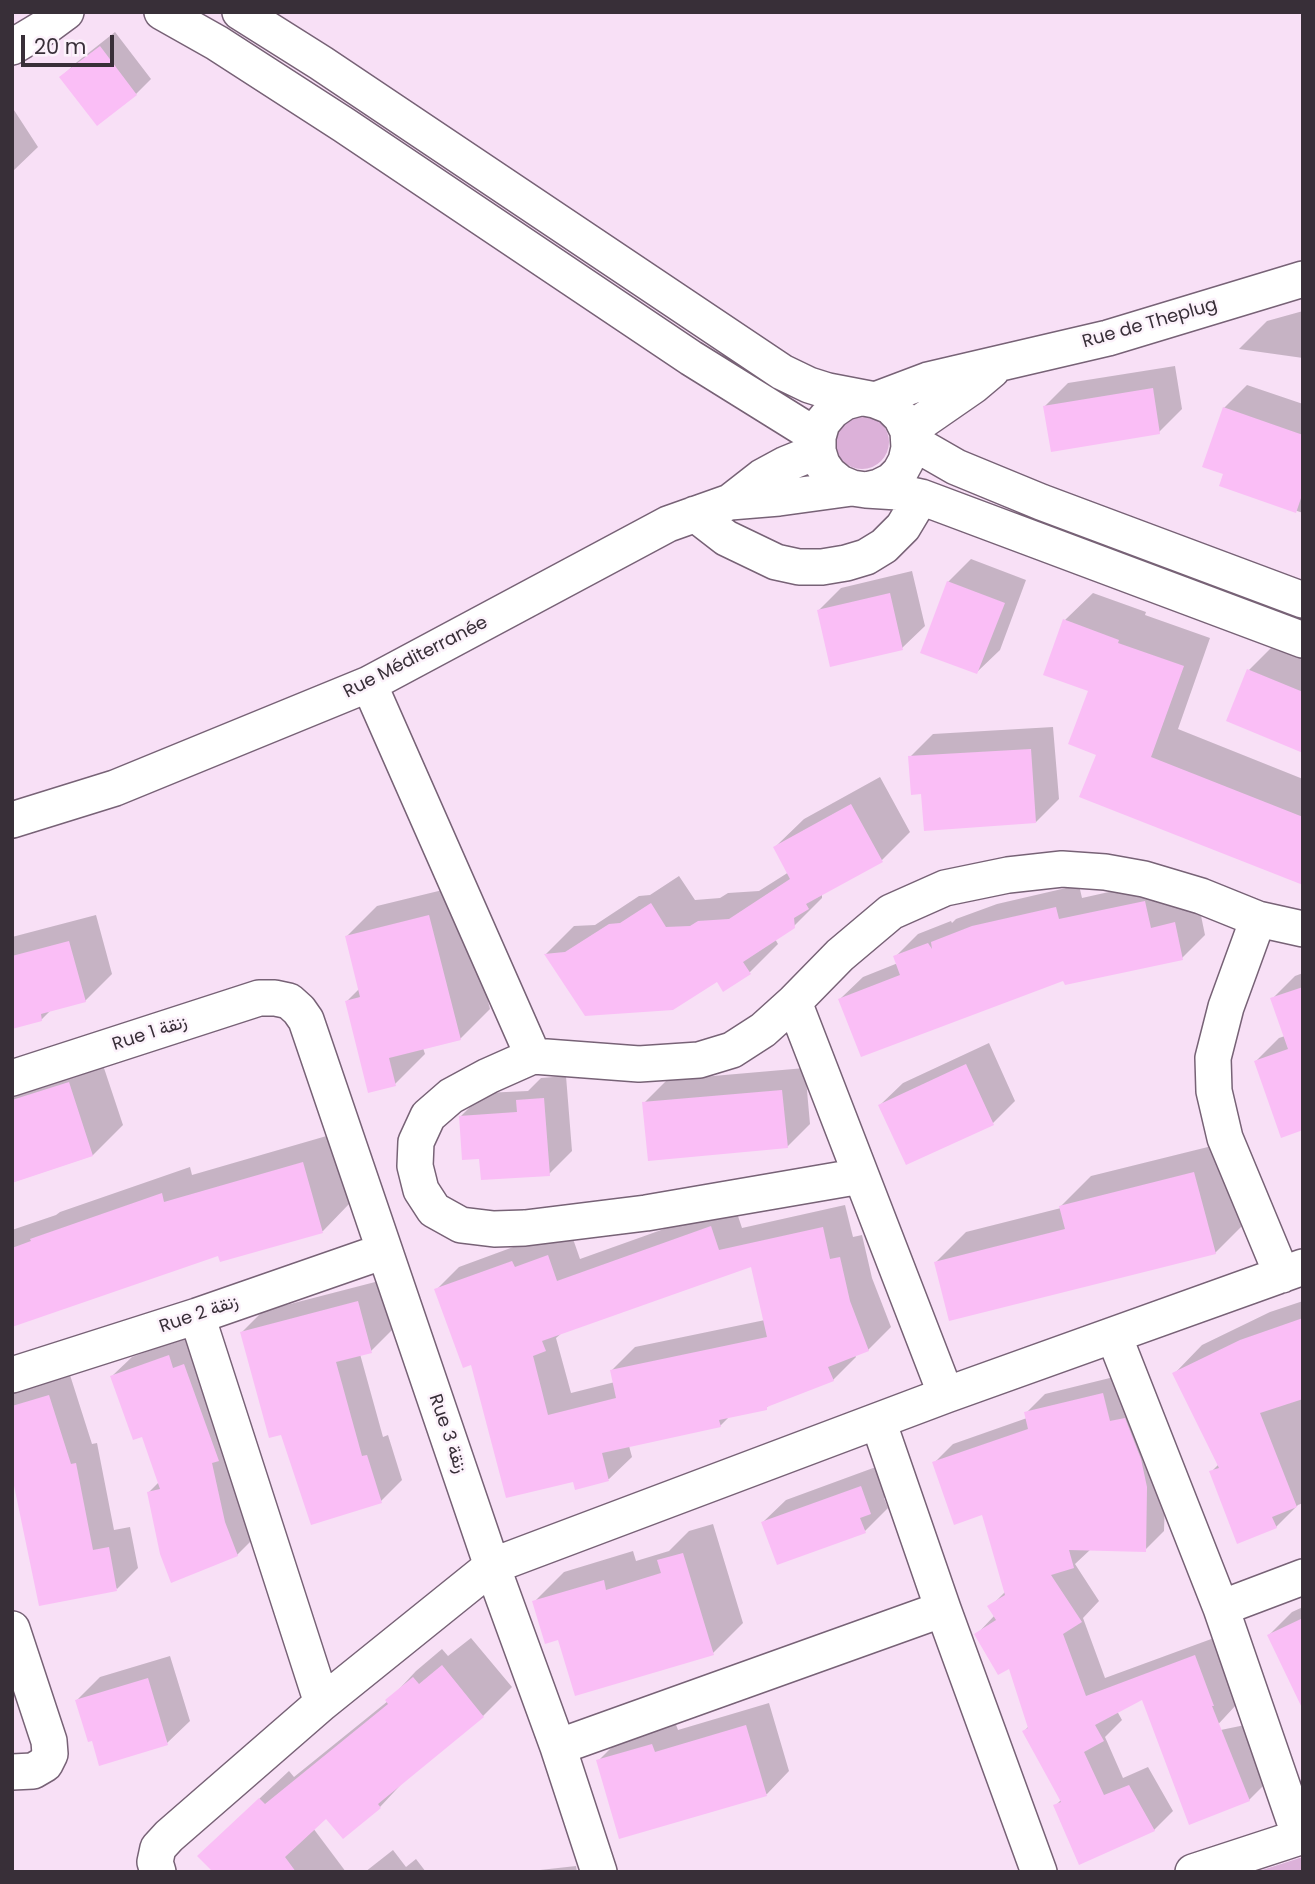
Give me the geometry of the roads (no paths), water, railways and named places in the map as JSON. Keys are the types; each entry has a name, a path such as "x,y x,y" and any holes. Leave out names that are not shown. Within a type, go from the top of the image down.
{"street":[{"path":"12,47 66,12"},
{"path":"162,12 217,43 344,125 818,444"},
{"path":"240,12 321,63 782,372 819,388 890,406 901,417 909,436 906,461 891,481 879,487 859,489"},
{"name":"Rue de Theplug","path":"997,365 1108,338 1303,279"},
{"path":"997,365 928,380 867,399 845,402 832,411 822,423 818,444 822,464 840,483 859,489 921,497 1303,640"},
{"path":"909,436 997,365"},
{"path":"909,436 956,467 1303,600"},
{"name":"Rue Méditerranée","path":"730,502 762,477 818,444"},
{"name":"Rue Méditerranée","path":"12,820 115,788 369,684 668,524 730,502 859,489"},
{"path":"695,514 726,538 776,562 799,567 822,567 866,557 884,546 903,527 921,497"},
{"path":"369,684 533,1056"},
{"path":"861,1176 646,1213 494,1229 461,1225 434,1210 421,1191 415,1166 416,1142 428,1116 451,1096 533,1056 639,1064 699,1060 732,1050 763,1030 840,955 891,912 945,888 1009,875 1062,869 1105,872 1144,879 1201,896 1258,919 1303,929"},
{"path":"158,1872 155,1862 158,1848 169,1836 322,1703 492,1566 946,1395 1292,1271 1225,1138 1214,1091 1213,1058 1216,1045 1226,1007 1258,919"},
{"name":"Rue 1 زنقة","path":"12,1078 259,998 289,1001"},
{"name":"Rue 3 زنقة","path":"289,1001 306,1020 492,1566 558,1746 599,1872"},
{"path":"794,1002 946,1395"},
{"name":"Rue 2 زنقة","path":"12,1376 384,1251"},
{"path":"197,1316 322,1703"},
{"path":"1114,1336 1221,1608 1301,1837 1193,1872"},
{"path":"878,1421 1039,1872"},
{"path":"1221,1608 1303,1577"},
{"path":"558,1746 943,1609"},
{"path":"12,1629 49,1741 50,1754 45,1764 33,1771 12,1772"}]}
